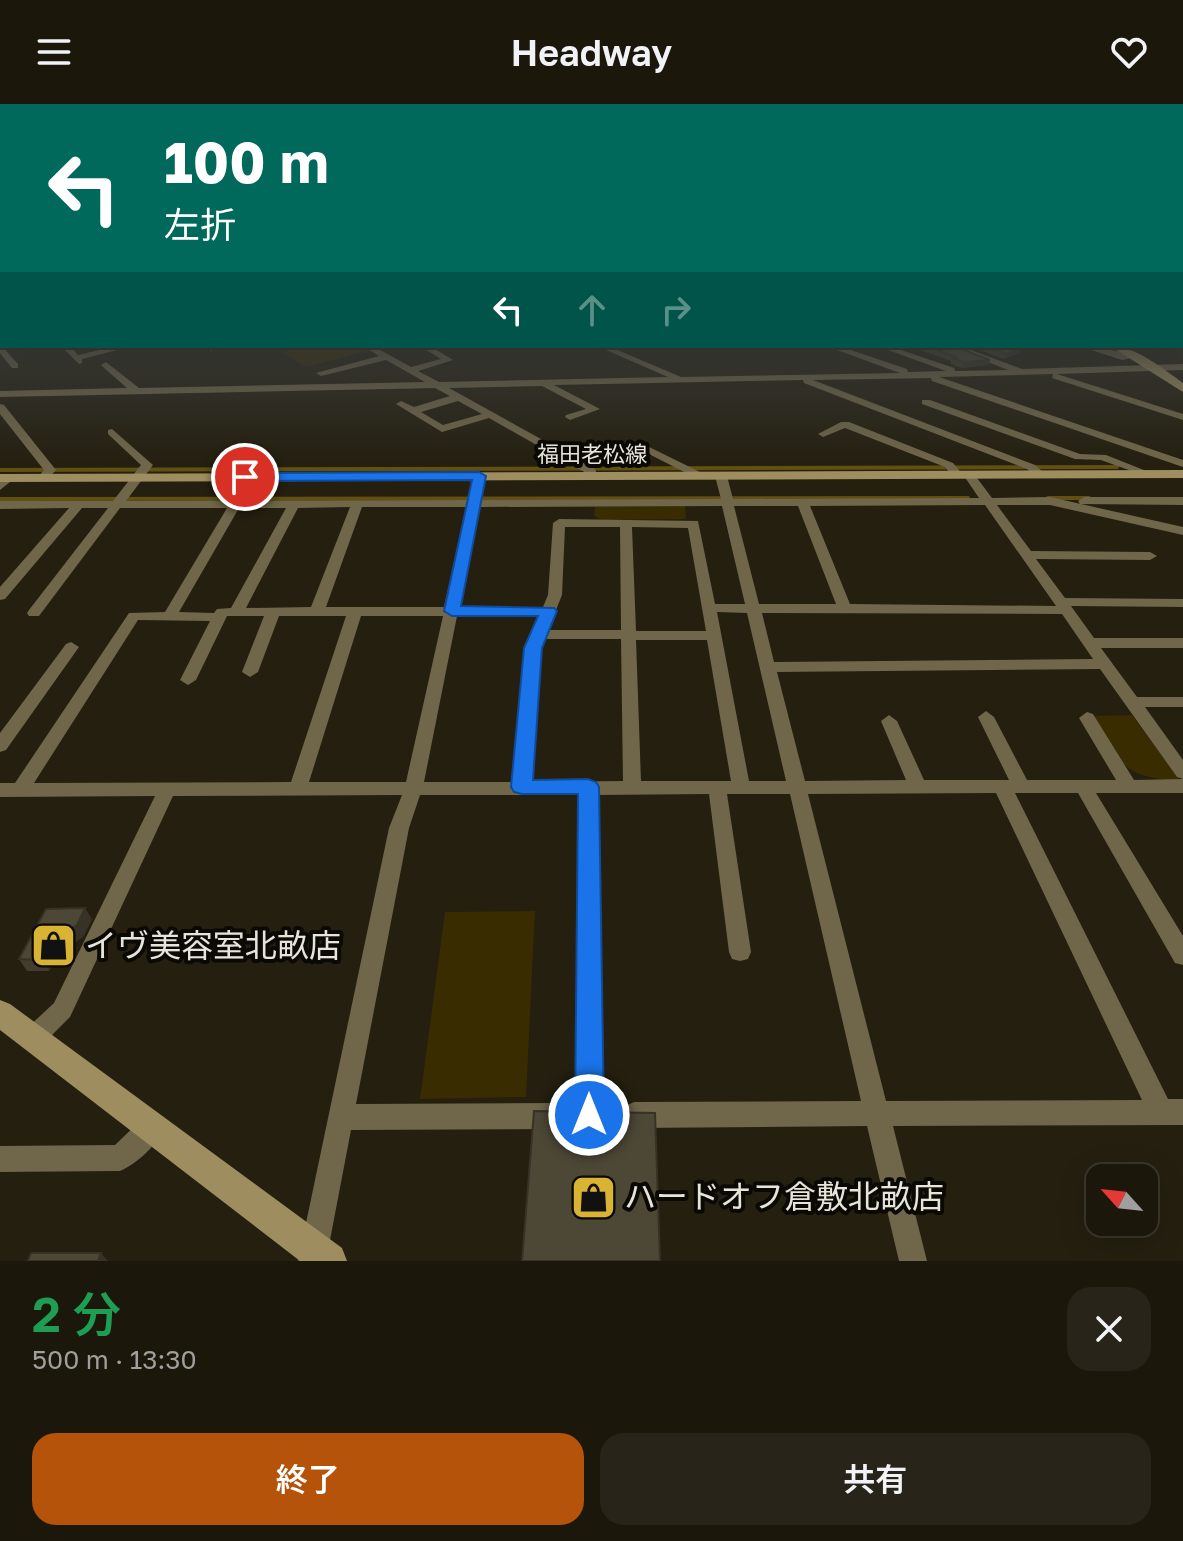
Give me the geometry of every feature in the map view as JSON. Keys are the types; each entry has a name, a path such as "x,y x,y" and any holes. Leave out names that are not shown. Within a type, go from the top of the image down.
{"main road":[{"path":"1140,356 1183,379"},
{"path":"1161,368 1183,388"},
{"name":"福田老松線","path":"3,480 47,473 141,472 479,476 1036,471 1183,474"},
{"path":"0,1013 318,1257"}],"street":[{"path":"7,356 15,366"},
{"path":"74,356 77,360 91,356"},
{"path":"442,356 460,366"},
{"path":"625,356 679,379"},
{"path":"860,356 1183,464"},
{"path":"910,356 957,373"},
{"path":"979,356 1020,371"},
{"path":"321,373 387,357 459,397 590,473 588,523"},
{"path":"410,370 449,360"},
{"path":"106,365 134,390"},
{"path":"0,394 1183,367"},
{"path":"1043,372 1183,417"},
{"path":"798,377 1036,471"},
{"path":"541,383 595,409 570,417"},
{"path":"412,411 459,397"},
{"path":"926,402 1079,457 1102,457 1148,474"},
{"path":"401,404 442,429 490,415"},
{"path":"0,407 47,473"},
{"path":"852,416 876,407"},
{"path":"823,434 845,424 958,472 988,501 1183,773"},
{"path":"34,613 147,465 112,432"},
{"path":"639,445 691,472"},
{"path":"318,1257 340,1117 399,828 414,787 479,476"},
{"path":"721,476 913,1261"},
{"path":"0,505 78,505 120,501 235,504 728,500 1183,501"},
{"path":"803,502 845,609"},
{"path":"1071,503 1180,533"},
{"path":"169,617 235,504"},
{"path":"236,612 294,504"},
{"path":"317,611 357,504"},
{"path":"0,596 78,505"},
{"path":"522,787 533,648 555,595 559,523 626,523 694,524 741,787"},
{"path":"626,523 632,787"},
{"path":"1027,555 1150,556"},
{"path":"709,608 845,609 1183,603"},
{"path":"298,788 355,611"},
{"path":"188,680 222,612 548,611"},
{"path":"250,672 273,612"},
{"path":"20,790 134,616 219,617"},
{"path":"539,634 714,636"},
{"path":"1090,643 1183,643"},
{"path":"0,746 71,647"},
{"path":"768,667 1105,664"},
{"path":"1132,702 1183,702"},
{"path":"340,1117 1172,1112 1012,786 986,717"},
{"path":"1087,718 1129,786"},
{"path":"889,721 917,786"},
{"path":"1083,786 1183,956"},
{"path":"0,790 1183,786"},
{"path":"588,787 589,1115"},
{"path":"717,787 740,952"},
{"path":"33,1038 62,1010 167,790"},
{"path":"0,1159 120,1158 152,1127"}],"shaded area":[{"path":"288,356 348,356 306,367"},
{"path":"685,506 686,519 602,520 594,516 595,507"},
{"path":"1132,715 1181,782 1145,776 1125,765 1092,716"},
{"path":"535,911 526,1097 420,1099 445,912"}],"building":[{"path":"953,356 980,356 990,360 964,362 952,358 956,357"},
{"path":"85,908 77,925 53,940 42,960 19,959 46,909"},
{"name":"ハードオフ倉敷北畝店","path":"534,1111 655,1113 660,1261 522,1261"},
{"path":"31,1253 101,1253 98,1261 28,1261"}],"waterway":[{"path":"0,470 1117,467"},
{"path":"0,499 968,498"},
{"path":"1048,498 1089,498"}],"place":[{"name":"イヴ美容室北畝店","path":"54,946"},
{"name":"ハードオフ倉敷北畝店","path":"593,1197"}],"route":[{"path":"245,477 479,476 452,611 548,611 533,648 522,787 588,787 589,1115"}]}
